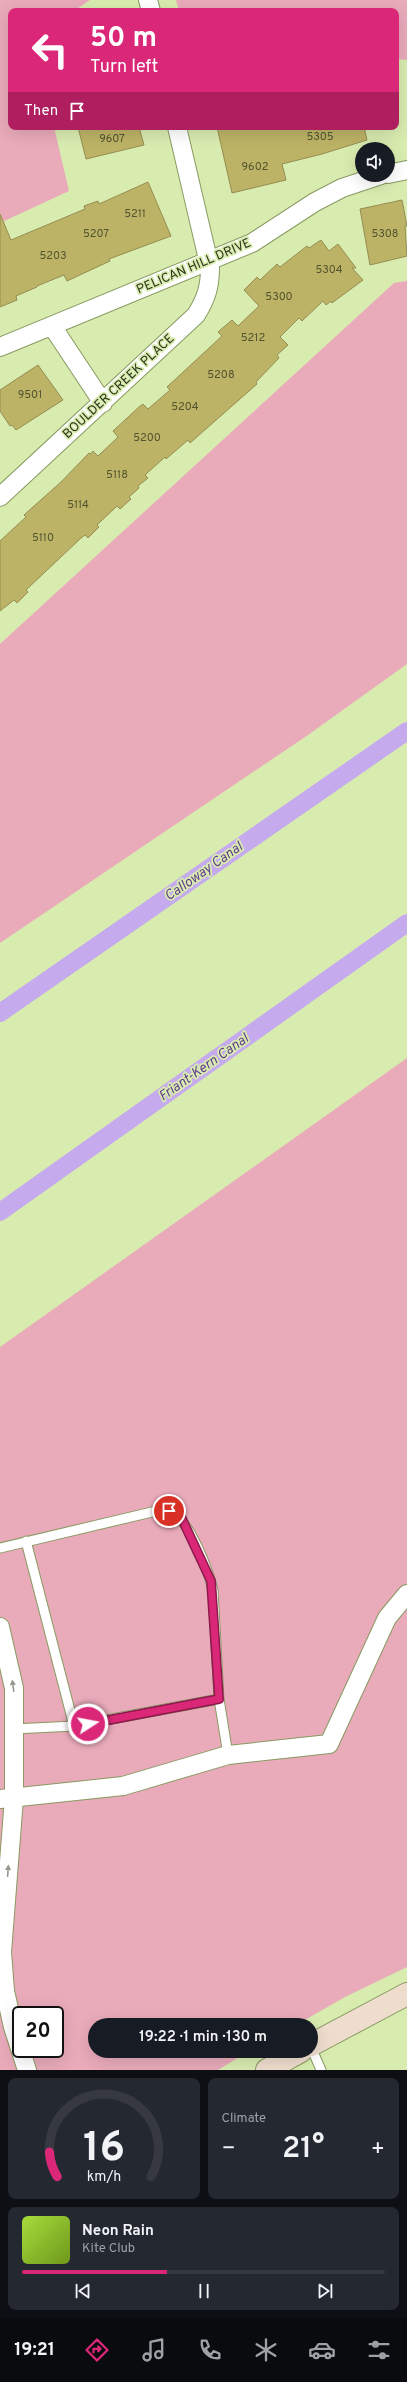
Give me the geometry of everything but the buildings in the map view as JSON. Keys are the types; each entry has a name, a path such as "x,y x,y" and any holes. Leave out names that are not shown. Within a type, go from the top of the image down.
{"main road":[{"path":"318,2042 407,1994"},
{"path":"267,2070 288,2058"}],"street":[{"name":"BOULDER CREEK PLACE","path":"0,497 196,315 205,301 210,285 209,262 178,130"},
{"path":"395,173 407,170"},
{"name":"PELICAN HILL DRIVE","path":"0,347 252,243 315,202 342,188 360,182"},
{"path":"52,326 103,402"},
{"path":"7,1798 123,1786 228,1755 329,1744 387,1618 407,1594"},
{"path":"0,1626 14,1688 7,1706 14,1729 7,1798 1,1952 5,1991 13,2027 27,2070"}],"lane":[{"path":"0,1548 152,1512 169,1511 182,1519 208,1573 213,1590 219,1699 228,1755"},
{"path":"26,1541 74,1726"},
{"path":"14,1729 74,1726 219,1699"},
{"path":"316,2058 322,2070"}],"shaded area":[{"path":"0,0 90,0 78,8 8,8 8,130 55,130 69,191 0,223"},
{"path":"176,0 407,0 407,60 399,59 399,8 178,8"},
{"path":"407,281 407,664 308,735 0,943 0,644 394,283"},
{"path":"407,1058 407,1967 345,1997 308,2018 88,2018 88,2058 238,2058 218,2070 0,2070 0,1347"}],"waterway":[{"name":"Calloway Canal","path":"0,1013 407,731"},
{"name":"Friant-Kern Canal","path":"0,1212 407,923"}],"route":[{"path":"88,1724 219,1699 213,1590 211,1581 182,1519 169,1511"}]}
